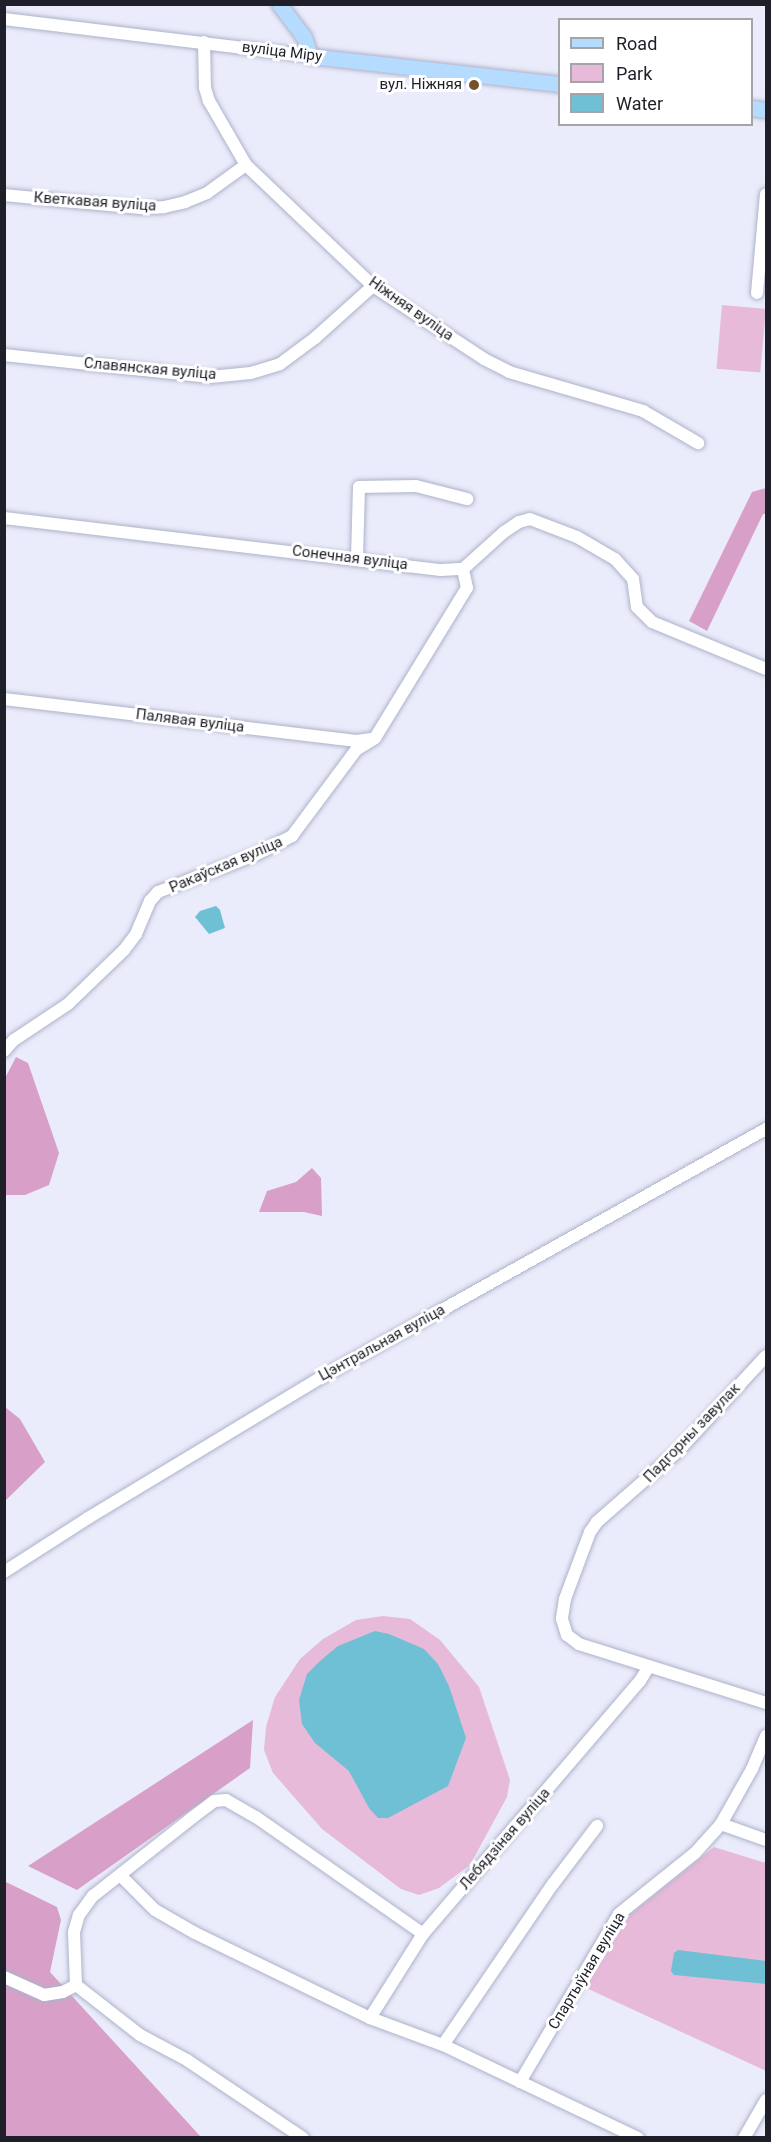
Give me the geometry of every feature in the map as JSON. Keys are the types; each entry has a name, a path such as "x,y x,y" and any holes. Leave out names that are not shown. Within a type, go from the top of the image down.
{"main road":[{"path":"279,4 304,37 310,56"},
{"name":"вуліца Міру","path":"310,56 558,84"}],"street":[{"name":"вуліца Міру","path":"4,19 310,56"},
{"name":"Ніжняя вуліца","path":"204,42 204,75 209,101 246,165 373,286 484,359 509,372 643,411 698,443"},
{"name":"Кветкавая вуліца","path":"4,195 140,208 164,207 207,193 246,165"},
{"path":"757,293 766,194"},
{"name":"Славянская вуліца","path":"4,355 210,377 251,373 280,364 315,338 373,286"},
{"path":"357,558 359,487 416,486 467,499"},
{"name":"Сонечная вуліца","path":"4,518 357,558 441,570 464,569"},
{"path":"375,738 467,588 464,569 519,522 531,519 543,521 577,537 615,559 633,579 637,607 652,622 766,669"},
{"name":"Палявая вуліца","path":"4,699 357,741 375,738"},
{"name":"Ракаўская вуліца","path":"4,1051 14,1040 68,1004 124,950 136,934 150,901 158,892 255,855 292,836 356,750 375,738"},
{"name":"Цэнтральная вуліца","path":"4,1572 88,1518 322,1377 766,1129"},
{"name":"Падгорны завулак","path":"649,1666 579,1644 567,1635 562,1619 565,1599 590,1532 597,1522 616,1508 678,1451 766,1356"},
{"path":"649,1666 766,1703"},
{"name":"Лебядзіная вуліца","path":"370,2018 423,1935 640,1682 649,1666"},
{"name":"Спартыўная вуліца","path":"520,2082 619,1914 696,1853 721,1824 752,1769 766,1736"},
{"path":"303,2138 188,2060 140,2035 76,1985 74,1932 79,1914 93,1896 214,1801 226,1800 256,1817 423,1935"},
{"path":"721,1824 766,1839"},
{"path":"443,2045 539,1904 597,1826"},
{"path":"121,1876 155,1910 195,1933 370,2018 443,2045 638,2138"},
{"path":"4,1977 44,1995 63,1992 76,1985"},
{"path":"744,2138 766,2100"}],"green space":[{"path":"722,305 766,309 760,373 716,369"},
{"path":"383,1616 410,1619 440,1640 479,1687 510,1780 507,1797 470,1865 439,1888 419,1895 401,1889 322,1829 273,1773 264,1750 266,1727 275,1697 300,1659 323,1639 356,1620"},
{"path":"714,1847 766,1863 766,2071 584,1987 628,1916"}],"shaded area":[{"path":"766,488 766,514 763,514 707,631 689,621 752,492"},
{"path":"16,1057 28,1063 59,1153 49,1185 25,1195 5,1195 5,1078"},
{"path":"312,1168 321,1178 322,1216 304,1212 259,1212 267,1191 296,1182"},
{"path":"5,1407 20,1419 45,1462 5,1501"},
{"path":"253,1720 250,1768 77,1890 28,1866"},
{"path":"4,1881 57,1907 61,1920 50,1972 201,2137 5,2137"}],"water":[{"path":"216,906 220,910 225,928 209,934 195,917 200,911"},
{"path":"375,1631 389,1634 424,1649 438,1664 449,1686 466,1738 448,1786 388,1818 378,1818 369,1808 349,1771 315,1743 302,1724 299,1700 307,1674 320,1661 338,1646"},
{"path":"678,1950 766,1961 766,1984 674,1975 671,1971 674,1953"}],"place":[{"name":"вул. Ніжняя","path":"474,85"}]}
